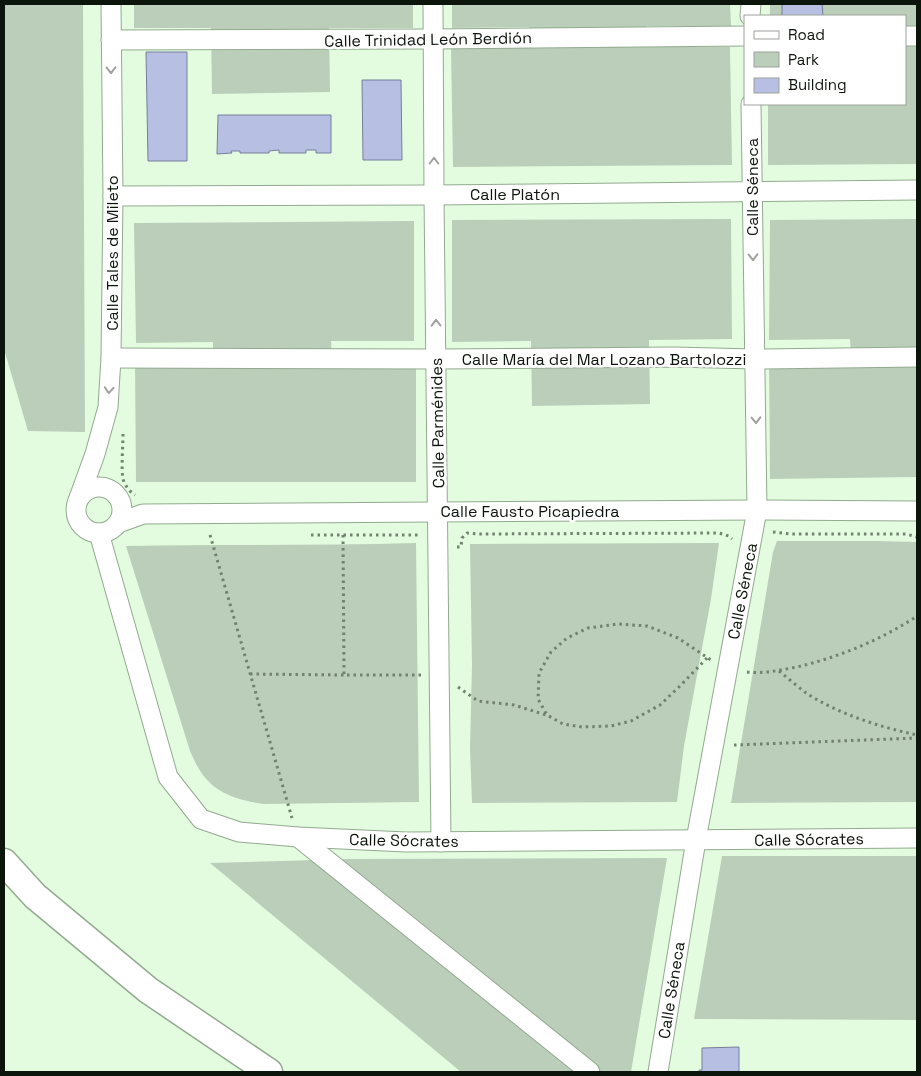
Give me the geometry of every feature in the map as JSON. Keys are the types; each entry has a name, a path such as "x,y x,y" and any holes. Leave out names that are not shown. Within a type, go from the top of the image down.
{"street":[{"name":"Calle Tales de Mileto","path":"79,498 95,454 108,407 111,358 113,196 111,4"},
{"name":"Calle Parménides","path":"433,4 441,842"},
{"name":"Calle Trinidad León Berdión","path":"111,40 744,36"},
{"name":"Calle Séneca","path":"658,1072 696,840 757,510 751,105"},
{"name":"Calle Platón","path":"113,196 917,190"},
{"name":"Calle María del Mar Lozano Bartolozzi","path":"111,358 437,359 674,357 755,359 917,357"},
{"path":"121,501 121,517 118,523 106,532 91,532 84,527 76,514 79,498 90,488 98,486 112,490 121,501 143,514"},
{"name":"Calle Fausto Picapiedra","path":"118,523 143,514 757,510 917,511"},
{"name":"Calle Sócrates","path":"99,533 168,777 201,819 239,832 406,842 917,838"},
{"path":"298,836 590,1072"},
{"path":"4,862 35,896 148,990 266,1071"}],"path":[{"path":"305,535 422,535 427,545 461,547 462,538 468,533 719,533 750,546 764,549 767,539 772,532 790,534 906,534 917,537"},
{"path":"219,535 210,535 298,836"},
{"path":"343,535 344,675"},
{"path":"547,715 538,699 539,673 551,652 567,638 588,628 618,624 647,626 678,638 707,658 728,669 749,673 778,671 814,662 865,645 898,629 917,616"},
{"path":"250,674 440,675 478,701 514,705 547,715 563,724 582,727 611,726 631,721 660,705 707,658"},
{"path":"778,671 809,694 850,715 917,736"},
{"path":"713,746 917,736"}],"green space":[{"path":"4,4 83,4 85,432 28,431 4,349"},
{"path":"134,4 413,4 413,28 329,28 330,92 212,94 211,28 134,28"},
{"path":"452,4 730,4 731,26 647,26 648,47 730,47 732,165 453,167 451,48 529,47 529,27 452,28"},
{"path":"770,4 917,4 917,26 906,26 906,15 770,15"},
{"path":"917,45 917,164 768,165 768,105 906,105 906,46"},
{"path":"731,219 732,339 649,340 650,404 532,406 531,341 452,342 452,220"},
{"path":"917,219 917,477 770,479 769,360 851,359 850,339 769,340 770,220"},
{"path":"414,221 414,341 331,341 332,361 416,362 416,482 136,482 135,362 213,362 213,342 136,343 134,223"},
{"path":"777,541 917,542 917,802 731,803 773,552"},
{"path":"416,543 419,802 263,804 227,794 211,784 199,769 190,751 126,546"},
{"path":"719,543 711,599 684,746 677,802 472,803 470,749 472,665 470,544"},
{"path":"722,856 917,856 917,1020 694,1019"},
{"path":"667,858 631,1072 598,1072 339,859"},
{"path":"317,860 575,1072 461,1072 210,863"}],"building":[{"path":"782,4 822,4 823,15 782,15"},
{"path":"146,52 187,52 187,161 148,161"},
{"path":"362,80 401,80 402,160 363,160"},
{"path":"218,115 331,115 331,153 316,153 316,150 306,150 306,153 279,153 279,150 269,151 269,153 240,153 240,151 231,151 232,153 217,154"},
{"path":"739,1047 739,1072 699,1072 699,1070 702,1070 702,1048"}]}
